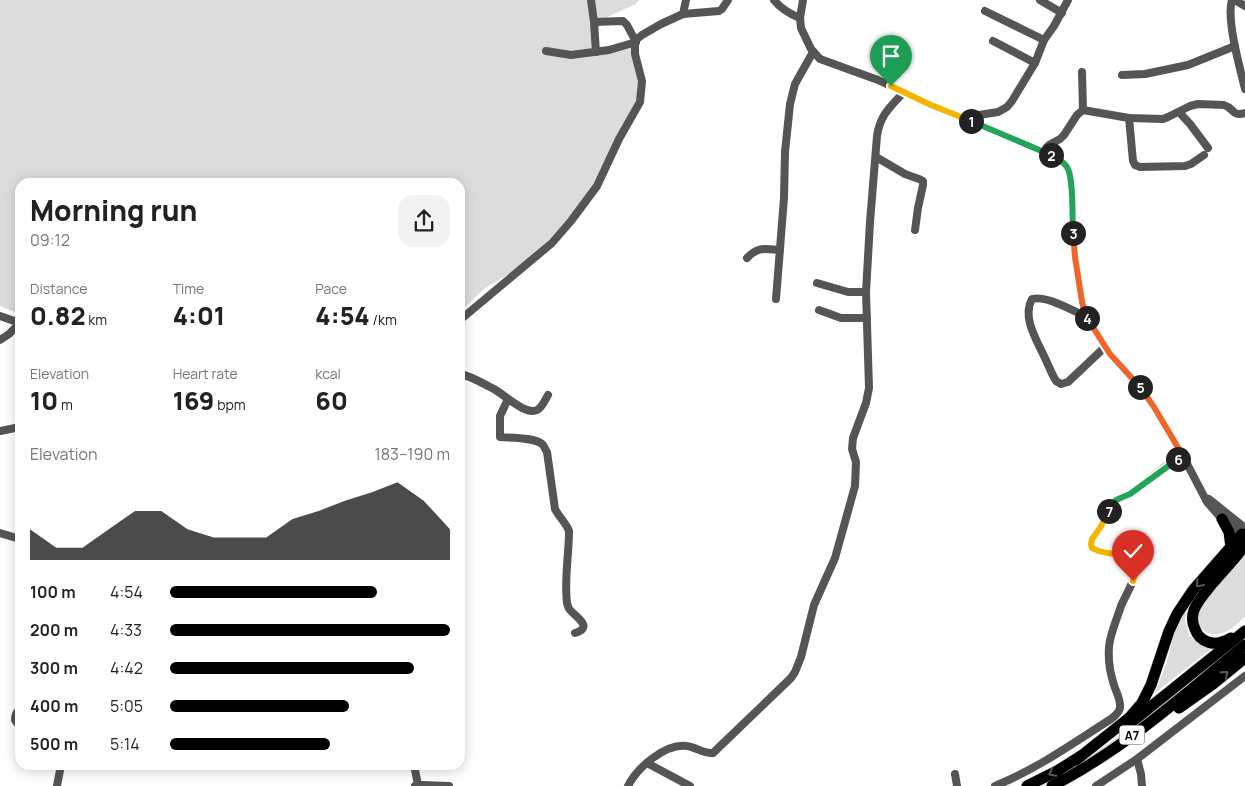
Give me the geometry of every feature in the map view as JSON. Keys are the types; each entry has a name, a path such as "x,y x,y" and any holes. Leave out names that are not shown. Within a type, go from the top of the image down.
{"highway":[{"path":"1222,519 1229,532 1242,540"},
{"path":"1242,540 1201,597 1194,610 1193,622 1197,633 1209,643 1219,643 1228,640 1245,630"},
{"path":"1079,764 1142,703 1151,685 1173,621 1193,590 1242,540"},
{"name":"Α7","path":"1052,786 1245,630"},
{"name":"Α7","path":"1027,786 1079,764 1123,742 1245,645"},
{"path":"1079,764 1099,761 1141,735 1213,684 1245,658"}],"street":[{"path":"591,0 596,52"},
{"path":"683,14 686,0"},
{"path":"546,50 571,55 612,49 636,42 642,35 683,14 719,11 728,0"},
{"path":"774,0 781,8 800,18"},
{"path":"803,0 800,18 801,28 813,52 820,58 878,80 931,105 1043,151 1066,166 1069,174 1075,257 1082,305 1087,317 1115,361 1152,403 1207,502 1242,540"},
{"path":"1040,0 1062,13"},
{"path":"974,123 979,115 998,112 1010,104 1035,63 1044,40 1062,13 1068,0"},
{"path":"1245,6 1233,0 1230,10 1235,46 1245,89"},
{"path":"985,11 1044,40"},
{"path":"465,316 552,243 571,221 597,186 640,102 642,81 636,60 636,42 627,25 623,21 594,22"},
{"path":"993,40 1035,63"},
{"path":"1122,75 1145,74 1188,65 1235,46"},
{"path":"776,298 784,198 785,152 790,104 796,84 813,52"},
{"path":"1082,72 1083,110"},
{"path":"628,786 636,773 647,763 673,747 690,746 704,753 713,753 790,678 795,672 801,657 814,605 835,558 855,486 856,462 852,450 853,438 866,403 869,388 866,292 878,128 888,108 904,92"},
{"path":"1043,151 1049,144 1064,135 1077,115 1083,110 1130,118 1163,119 1198,104 1224,105 1238,115 1245,113"},
{"path":"1130,118 1132,160 1135,166 1184,166 1191,164 1206,151 1190,124 1179,112"},
{"path":"876,157 905,174 923,181 915,230"},
{"path":"747,258 753,252 762,249 780,250"},
{"path":"817,282 848,292 866,292"},
{"path":"1087,317 1056,303 1040,298 1032,299 1028,311 1032,330 1058,384 1069,381 1105,347"},
{"path":"819,310 841,318 867,318"},
{"path":"0,316 15,321"},
{"path":"0,340 15,328"},
{"path":"465,375 493,388 531,412 540,408 548,395"},
{"path":"500,437 500,416 508,399"},
{"path":"0,431 15,428"},
{"path":"490,436 529,439 544,445 555,510 569,531 566,576 567,603 570,610 583,623 582,629 575,633"},
{"path":"996,786 1060,752 1118,713 1120,707 1110,669 1109,644 1122,605 1133,581 1136,564 1127,557 1097,551 1092,548 1092,539 1116,500 1130,494 1183,456"},
{"path":"1200,488 1215,504 1242,540"},
{"path":"0,533 15,538"},
{"path":"1096,786 1137,759 1245,676"},
{"path":"1137,759 1142,786"},
{"path":"647,763 690,786"},
{"path":"57,786 61,770"},
{"path":"414,770 416,786 448,786"},
{"path":"954,774 957,786"}],"shaded area":[{"path":"0,0 639,0 636,4 592,24 594,50 633,44 640,94 597,180 573,214 550,240 517,269 484,289 465,307 465,178 15,178 15,312 0,306"},
{"path":"1245,552 1245,617 1225,632 1219,634 1208,633 1198,623 1197,616 1200,603"},
{"path":"1188,604 1185,620 1189,635 1199,644 1206,646 1217,644 1155,693 1175,632"},
{"path":"1245,636 1245,639 1178,695 1120,740 1060,777 1043,786 1037,786 1099,750 1119,736 1167,700"}],"route":[{"path":"891,86 931,105 1043,151 1060,160 1068,168 1071,181 1075,257 1084,310 1093,329 1115,361 1152,403 1183,456 1130,494 1116,500 1092,539 1092,548 1097,551 1132,559 1136,564 1133,581"}]}
